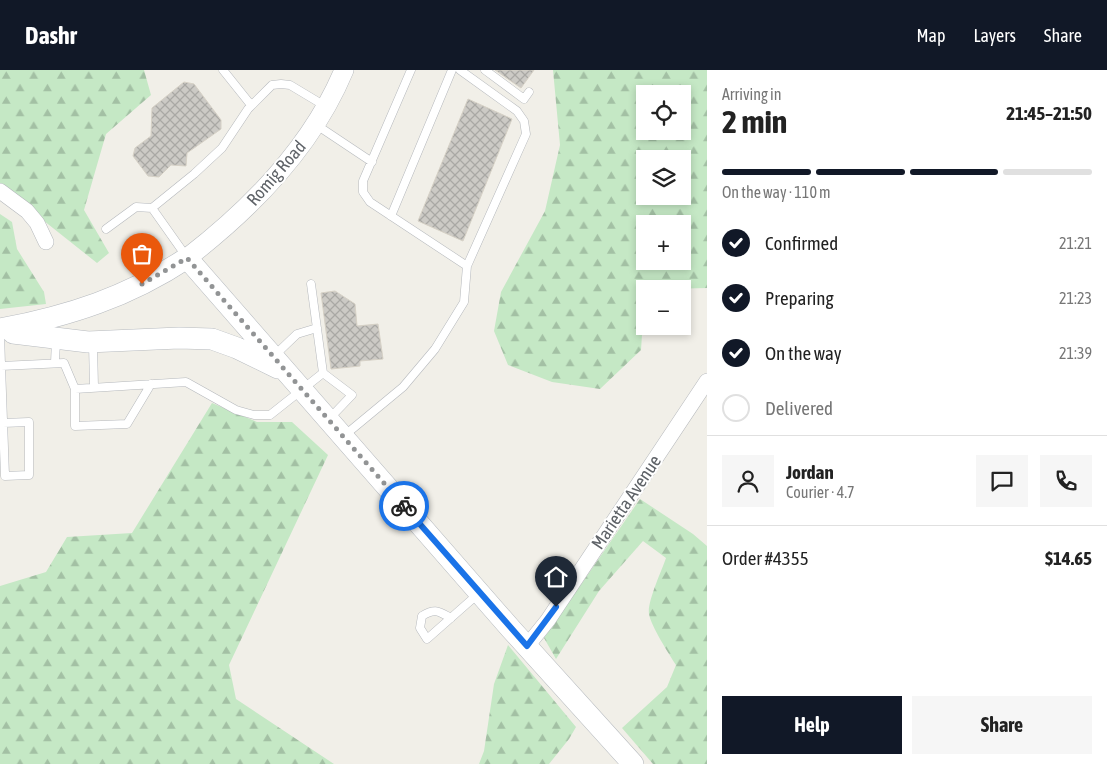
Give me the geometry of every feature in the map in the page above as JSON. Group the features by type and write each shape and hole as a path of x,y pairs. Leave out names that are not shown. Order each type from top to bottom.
{"main road":[{"path":"0,331 59,317 103,301 152,279 187,258 480,593 633,764"},
{"path":"0,331 93,342 179,338 212,339 237,348 287,373"}],"street":[{"name":"Romig Road","path":"187,258 233,220 286,164 315,124 344,70"},
{"path":"0,191 27,210 46,242"},
{"name":"Marietta Avenue","path":"527,646 548,620 707,381"}],"lane":[{"path":"223,70 251,105"},
{"path":"412,70 363,181 363,192 370,202 467,266"},
{"path":"391,216 452,70"},
{"path":"343,436 403,387 435,349 464,302 467,266 526,134 524,121 517,111 460,70"},
{"path":"485,70 524,99 529,92"},
{"path":"106,229 136,207 152,208 194,174 222,148 251,105 272,85 290,85 326,106"},
{"path":"315,124 372,162"},
{"path":"152,208 187,258"},
{"path":"311,284 323,373 352,395 328,420"},
{"path":"273,356 297,334 317,328"},
{"path":"0,331 1,366 3,422 5,476 29,475 29,422 3,422"},
{"path":"55,363 56,339"},
{"path":"93,342 94,387"},
{"path":"1,366 64,363 76,388 75,426 127,424 151,384"},
{"path":"76,388 186,382 236,410 254,415 270,415 303,391 323,373"},
{"path":"451,618 480,593"}],"green space":[{"path":"0,70 144,70 151,95 106,134 84,210 109,253 97,263 0,186"},
{"path":"553,70 707,70 707,288 691,288 691,280 636,280 636,335 642,335 641,350 600,389 552,382 508,365 494,331 501,292 545,211 560,145"},
{"path":"0,214 12,222 17,249 44,292 46,304 0,309"},
{"path":"212,403 257,422 292,422 328,455 229,665 236,699 334,764 0,764 0,586 46,572 67,537 132,533"},
{"path":"640,499 693,534 707,546 707,764 653,764 622,728 667,687 676,665 657,633 649,614 652,594 666,558 643,541 599,591 556,659 544,638"},
{"path":"508,645 576,727 549,764 479,764 484,751 494,684"}],"building":[{"path":"495,70 534,70 521,88"},
{"path":"184,82 194,84 221,120 221,129 187,153 186,166 171,165 159,177 148,176 133,156 135,148 151,136 152,108"},
{"path":"468,99 512,119 463,241 418,221"},
{"path":"335,291 355,304 357,326 378,324 383,359 360,361 360,366 331,369 321,293"}],"way so far":[{"path":"142,284 187,258 404,506"}],"route":[{"path":"404,506 527,646 556,607"}]}
